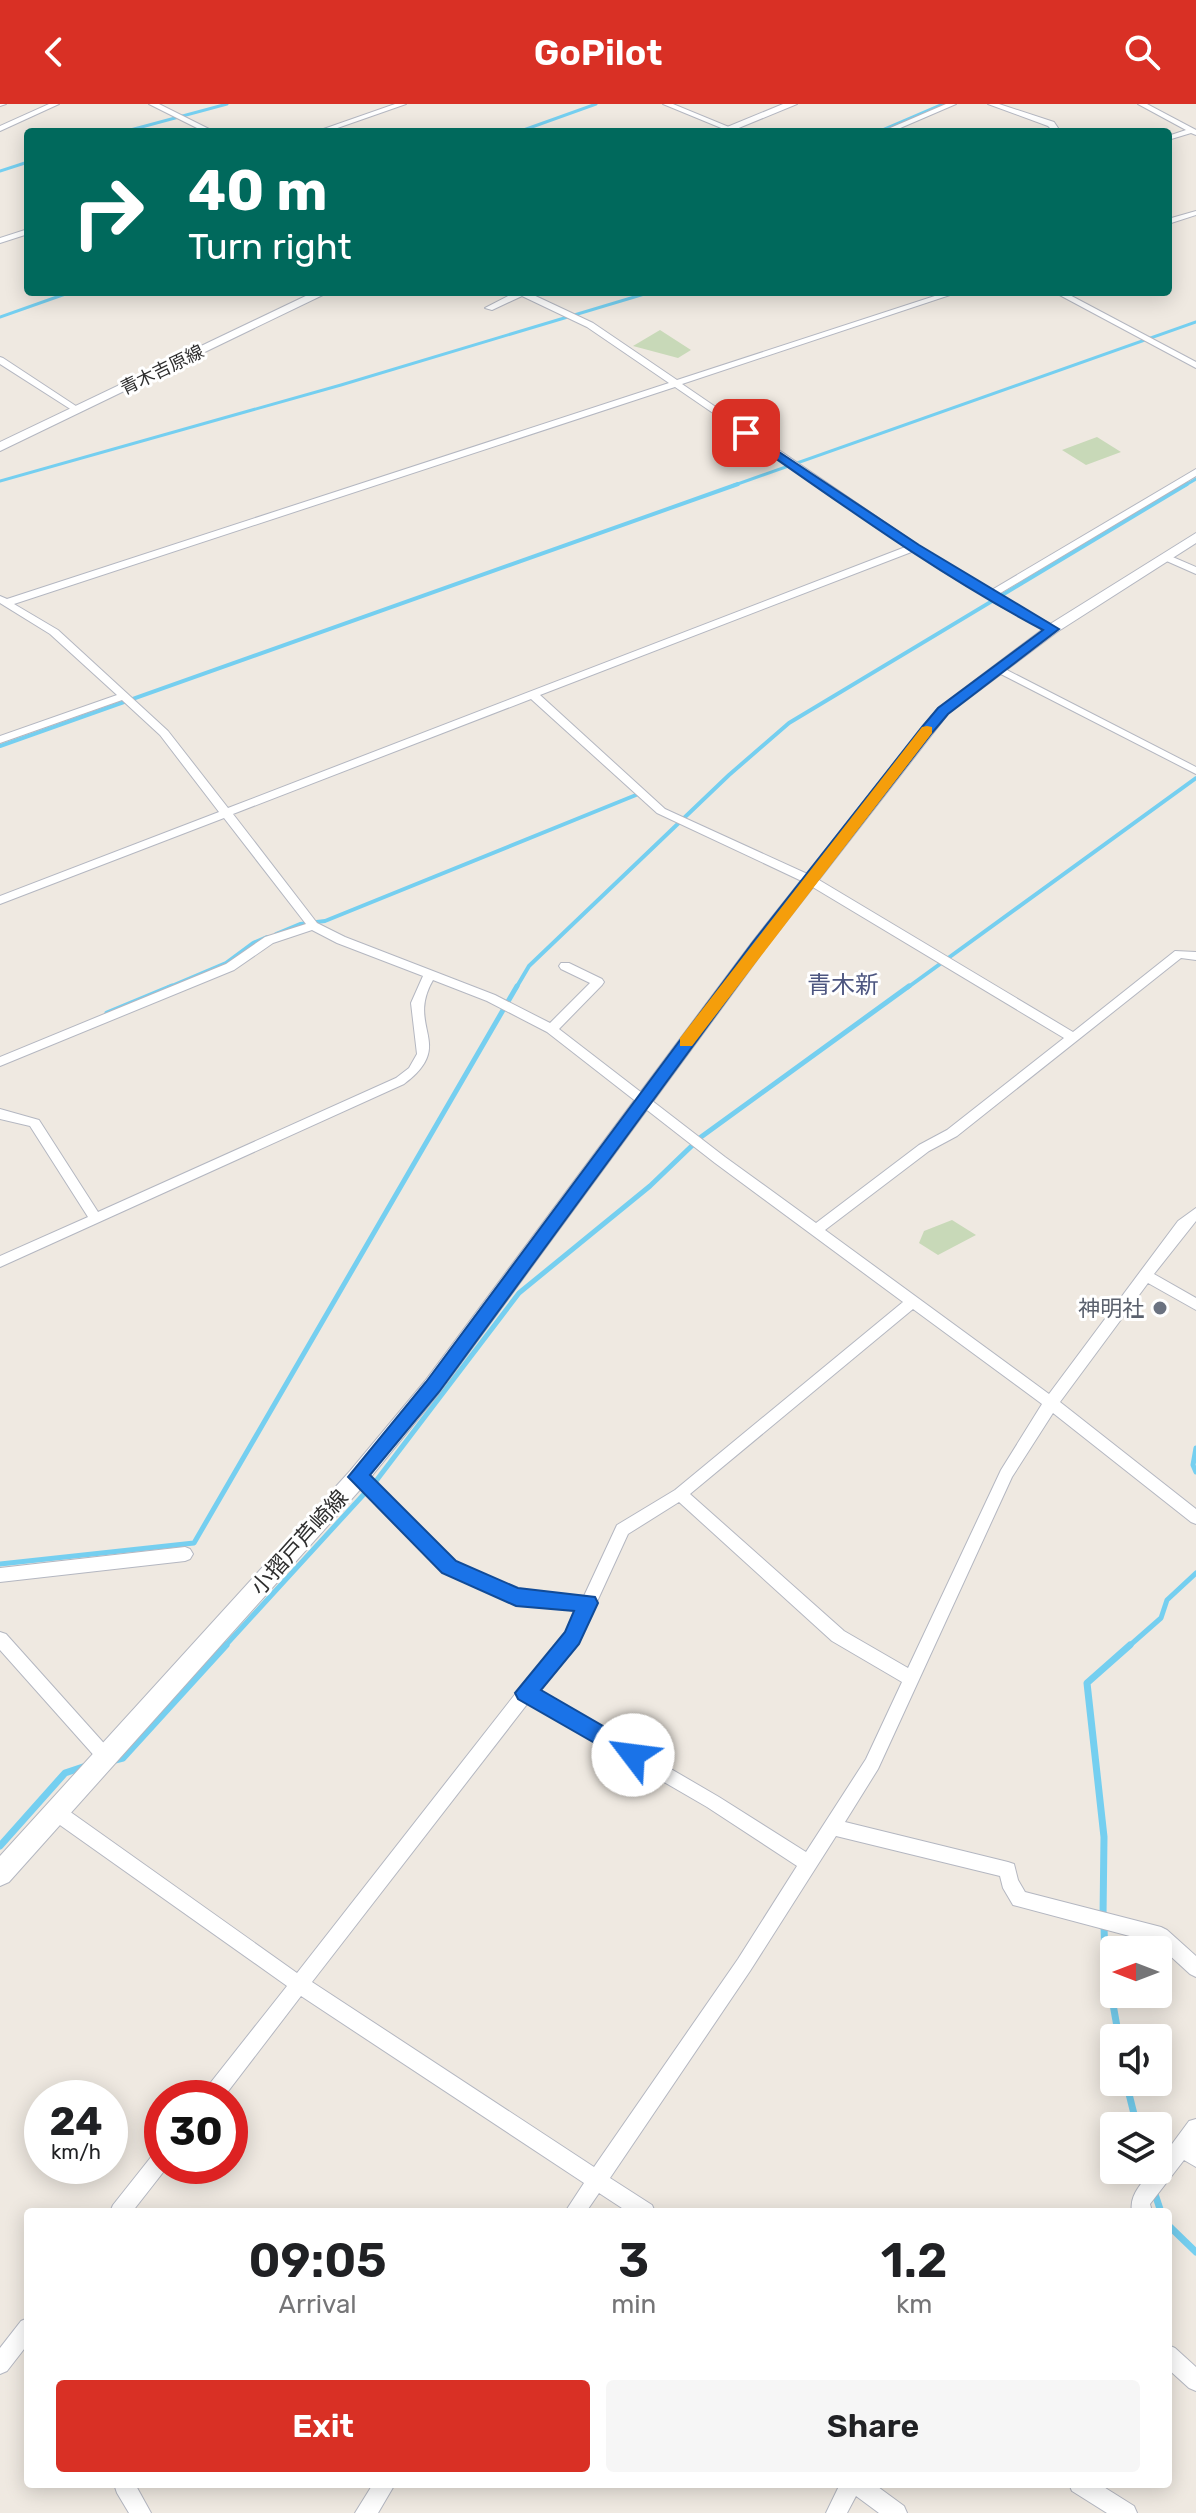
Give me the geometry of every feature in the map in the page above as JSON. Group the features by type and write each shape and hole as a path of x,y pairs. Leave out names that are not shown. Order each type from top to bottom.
{"main road":[{"path":"735,128 792,104"},
{"name":"青木吉原線","path":"0,447 315,296"},
{"name":"小摺戸芦崎線","path":"0,1874 104,1755 358,1477 432,1387 642,1100 943,711 1052,629 1196,537"}],"street":[{"path":"0,129 55,104"},
{"path":"153,104 203,128"},
{"path":"331,128 402,104"},
{"path":"667,104 721,128"},
{"path":"895,128 952,104"},
{"path":"992,104 1051,124 1054,128"},
{"path":"1142,104 1194,132"},
{"path":"1172,137 1194,132"},
{"path":"1172,221 1196,213"},
{"path":"0,241 24,232"},
{"path":"489,308 515,296"},
{"path":"527,296 590,325 915,547 990,595 1052,629"},
{"path":"3,601 943,296"},
{"path":"1066,296 1196,365"},
{"path":"0,360 78,410"},
{"path":"990,595 1196,472"},
{"path":"0,900 915,547"},
{"path":"1165,557 1196,571"},
{"path":"3,601 54,632 164,733 313,926 341,940 491,998 551,1029 1051,1403 1196,1518"},
{"path":"997,668 1196,771"},
{"path":"533,695 661,811 810,880 1074,1038"},
{"path":"0,740 124,696"},
{"path":"0,1062 230,967 269,940 313,926"},
{"path":"816,1230 924,1148 952,1133 1179,954 1196,956"},
{"path":"551,1029 598,982 565,966"},
{"path":"0,1262 400,1081 420,1068 424,1053 416,1002 430,974"},
{"path":"0,1114 34,1123 96,1219"},
{"path":"578,2208 744,1965 872,1764 1006,1474 1051,1403 1145,1275 1196,1213"},
{"path":"1145,1275 1196,1305"},
{"path":"225,2080 572,1638 622,1530 680,1494 912,1302"},
{"path":"358,1477 375,1490 449,1567 516,1597 588,1603"},
{"path":"680,1494 838,1636 912,1679"},
{"path":"0,1575 185,1554"},
{"path":"0,1639 104,1755"},
{"path":"526,1693 713,1802 809,1864"},
{"path":"56,1812 300,1985 639,2208"},
{"path":"833,1827 1008,1870 1009,1882 1019,1899 1161,1936 1196,1968"},
{"path":"1141,2208 1140,2202 1189,2152 1196,2128"},
{"path":"123,2208 144,2182"},
{"path":"0,2364 24,2333"},
{"path":"1172,2359 1196,2381"},
{"path":"125,2488 141,2513"},
{"path":"365,2513 382,2488"},
{"path":"836,2513 851,2488"},
{"path":"859,2488 897,2513"},
{"path":"1086,2488 1127,2513"}],"green space":[{"path":"660,330 691,350 678,358 633,346"},
{"path":"1097,437 1121,452 1086,465 1062,450"},
{"path":"952,1220 976,1235 938,1255 919,1243 924,1231"}],"waterway":[{"path":"138,128 227,104"},
{"path":"529,128 596,104"},
{"path":"887,128 943,104"},
{"path":"0,171 24,163"},
{"path":"0,317 60,296"},
{"path":"0,481 341,385 638,296"},
{"path":"732,486 1196,322"},
{"path":"1184,486 1196,479"},
{"path":"0,746 738,484"},
{"path":"516,988 529,966 729,775 789,723 1187,484"},
{"path":"907,988 1196,778"},
{"path":"276,934 300,924 325,921 636,795"},
{"path":"167,988 226,963 253,943 267,937"},
{"path":"107,1013 172,986"},
{"path":"0,1564 194,1543 517,986"},
{"path":"224,1647 376,1481 519,1293 650,1186 701,1137 909,986"},
{"path":"1196,1448 1193,1465 1196,1472"},
{"path":"1128,1647 1161,1618 1167,1600 1196,1573"},
{"path":"115,1760 123,1758 226,1645"},
{"path":"1103,1916 1104,1837 1087,1683 1130,1645"},
{"path":"0,1846 65,1773 86,1766"},
{"path":"1104,1926 1105,1959 1117,2024"},
{"path":"1130,2096 1134,2112"},
{"path":"1155,2194 1160,2208"},
{"path":"1172,2229 1196,2252"}],"slow traffic":[{"path":"686,1042 927,730"}],"place":[{"name":"神明社","path":"1160,1308"}],"district":[{"name":"青木新","path":"843,985"}],"route":[{"path":"633,1755 526,1693 572,1638 588,1603 516,1597 449,1567 375,1490 358,1477 432,1387 642,1100 927,730 943,711 1052,629 1004,604 915,547 746,433"}]}
